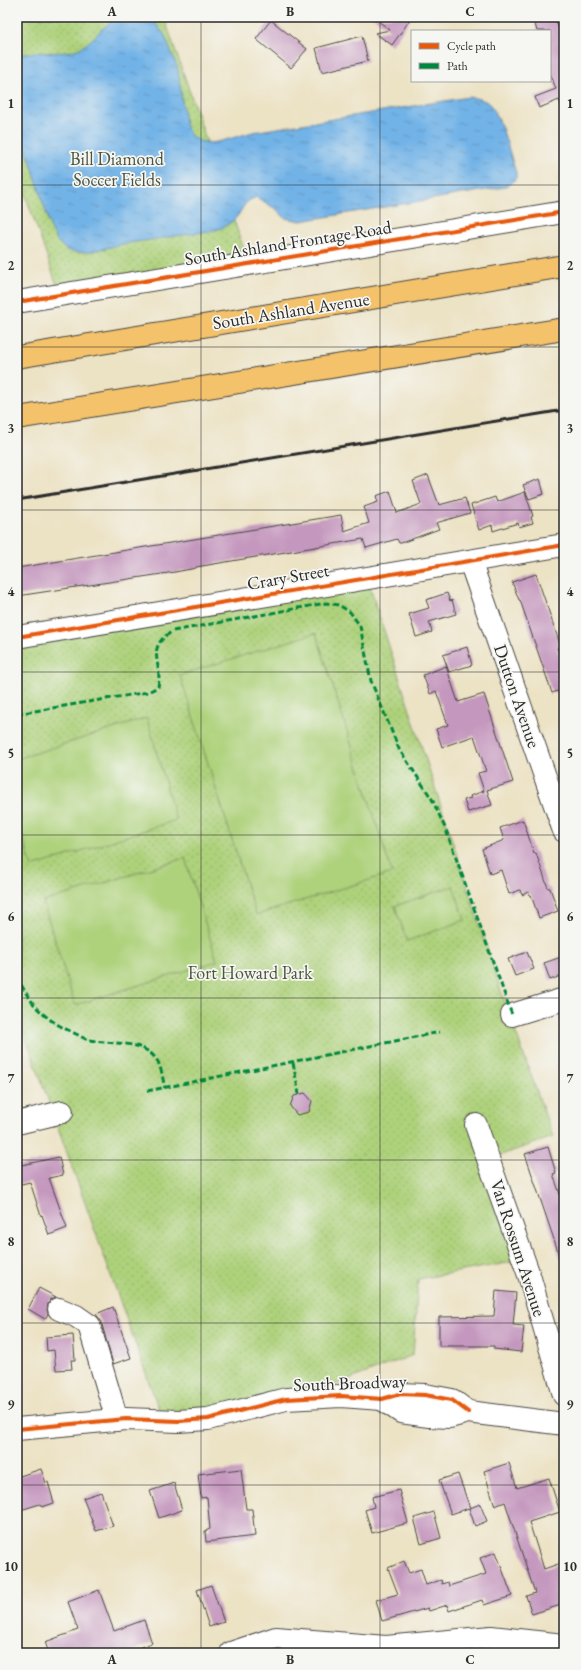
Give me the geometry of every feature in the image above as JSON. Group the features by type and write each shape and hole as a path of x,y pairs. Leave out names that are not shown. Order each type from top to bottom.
{"main road":[{"name":"South Ashland Avenue","path":"17,357 564,266"},
{"path":"17,418 564,329"}],"street":[{"name":"South Ashland Frontage Road","path":"17,302 564,212"},
{"name":"Crary Street","path":"17,637 564,545"},
{"name":"Dutton Avenue","path":"470,561 564,831"},
{"path":"512,1015 564,999"},
{"path":"17,1123 62,1112"},
{"name":"Van Rossum Avenue","path":"476,1125 529,1275 564,1395"},
{"path":"59,1309 76,1316 89,1325 117,1420"},
{"name":"South Broadway","path":"17,1429 117,1420 178,1421 208,1419 273,1402 301,1398 341,1396 382,1399 400,1394 425,1395 452,1400 468,1412 564,1424"},
{"path":"231,1653 276,1638 386,1646 491,1637 564,1645"}],"green space":[{"name":"Bill Diamond Soccer Fields","path":"17,17 164,17 249,264 60,294 17,171"},
{"name":"Fort Howard Park","path":"367,578 500,988 553,1137 489,1159 524,1260 418,1279 413,1355 301,1398 163,1421 17,1013 17,637"},
{"path":"316,633 392,873 256,915 180,675"},
{"path":"147,718 176,820 32,867 17,819 17,759"},
{"path":"185,858 217,961 75,1005 43,902"},
{"path":"453,886 465,920 407,941 395,906"}],"water":[{"path":"122,17 145,17 152,19 164,34 178,69 185,124 191,136 199,141 211,143 253,132 469,97 481,99 492,107 504,134 516,172 516,178 512,183 504,187 301,221 285,218 276,209 256,197 245,204 234,220 216,230 123,244 89,252 73,252 65,249 57,241 51,229 32,166 17,125 17,56 32,53 63,52 78,49 111,22"}],"building":[{"path":"373,17 412,17 392,45 375,33 390,30"},
{"path":"533,17 555,17 564,47 564,107 562,107 559,100 539,108 535,97 556,89 551,76 551,30 537,30"},
{"path":"271,20 307,49 291,68 256,39"},
{"path":"362,36 368,61 322,72 316,48"},
{"path":"428,475 439,505 465,498 470,513 436,523 439,529 401,543 399,543 397,539 366,548 363,539 196,567 175,572 17,596 17,568 341,515 344,531 369,523 364,507 378,502 376,496 390,491 397,513 421,504 413,481"},
{"path":"540,479 544,494 529,499 523,485"},
{"path":"525,492 533,516 531,517 533,523 519,527 518,523 493,531 492,525 479,530 471,505 495,497 497,502"},
{"path":"536,574 561,647 557,648 564,668 564,689 552,693 520,600 512,582"},
{"path":"447,593 450,601 452,600 456,614 429,622 432,632 416,637 409,614 429,608 426,600"},
{"path":"467,647 472,665 449,672 443,655"},
{"path":"446,666 458,702 484,694 513,782 487,790 492,805 468,812 464,800 484,791 478,773 486,771 474,736 442,747 436,729 448,725 436,691 430,694 423,675"},
{"path":"523,820 534,853 536,853 558,911 539,918 531,895 529,895 528,892 522,895 520,890 509,894 501,870 490,874 482,849 504,840 500,828"},
{"path":"527,952 534,969 515,976 508,959"},
{"path":"564,956 564,975 550,980 544,963"},
{"path":"305,1093 312,1101 309,1112 297,1115 290,1106 294,1096"},
{"path":"548,1147 556,1173 553,1174 561,1197 564,1196 564,1262 562,1263 525,1154"},
{"path":"59,1157 63,1175 49,1178 67,1228 49,1235 30,1182 17,1185 17,1166"},
{"path":"39,1288 56,1297 51,1299 48,1304 48,1314 45,1319 28,1309"},
{"path":"496,1291 516,1293 513,1325 524,1326 521,1352 494,1349 494,1346 439,1346 439,1317 494,1316"},
{"path":"113,1307 131,1358 113,1364 101,1321 96,1314"},
{"path":"73,1335 75,1360 71,1360 72,1369 56,1370 54,1350 47,1351 46,1337"},
{"path":"509,1463 517,1488 549,1478 560,1512 529,1522 544,1569 564,1562 564,1604 532,1614 526,1596 535,1593 505,1502 495,1506 484,1471"},
{"path":"41,1469 46,1483 48,1482 54,1503 42,1507 40,1504 17,1511 17,1477"},
{"path":"241,1469 246,1509 252,1509 255,1536 206,1542 205,1531 210,1529 207,1497 201,1498 198,1474"},
{"path":"458,1474 470,1508 480,1504 487,1521 475,1526 469,1508 451,1514 439,1480"},
{"path":"174,1483 182,1510 159,1518 150,1491"},
{"path":"399,1490 408,1523 372,1533 365,1510 374,1507 372,1497"},
{"path":"101,1492 113,1526 96,1531 83,1498"},
{"path":"434,1512 441,1538 421,1544 414,1518"},
{"path":"496,1552 512,1596 484,1605 482,1600 449,1611 447,1605 429,1611 428,1608 382,1621 376,1600 398,1594 388,1568 404,1561 409,1573 421,1569 426,1585 441,1580 442,1584 448,1582 449,1586 486,1574 480,1558"},
{"path":"211,1585 224,1622 209,1627 197,1590"},
{"path":"99,1590 114,1631 144,1620 152,1643 126,1653 49,1653 45,1642 78,1630 68,1602"}],"railway":[{"path":"17,500 564,410"}],"marked path":[{"path":"17,714 148,692 158,687 159,678 156,656 157,649 159,643 164,637 173,631 326,603 339,605 350,612 360,626 371,681 399,749 432,799 446,830 512,1015"},
{"path":"17,977 22,987 39,1010 62,1027 86,1039 136,1046 153,1055 159,1064 165,1088"},
{"path":"147,1091 440,1032"},
{"path":"293,1063 299,1094"}],"cycle path":[{"path":"17,302 564,212"},
{"path":"17,637 564,545"},
{"path":"17,1429 126,1419 178,1421 208,1419 286,1399 341,1396 382,1399 400,1394 425,1395 452,1400 468,1412"}]}
